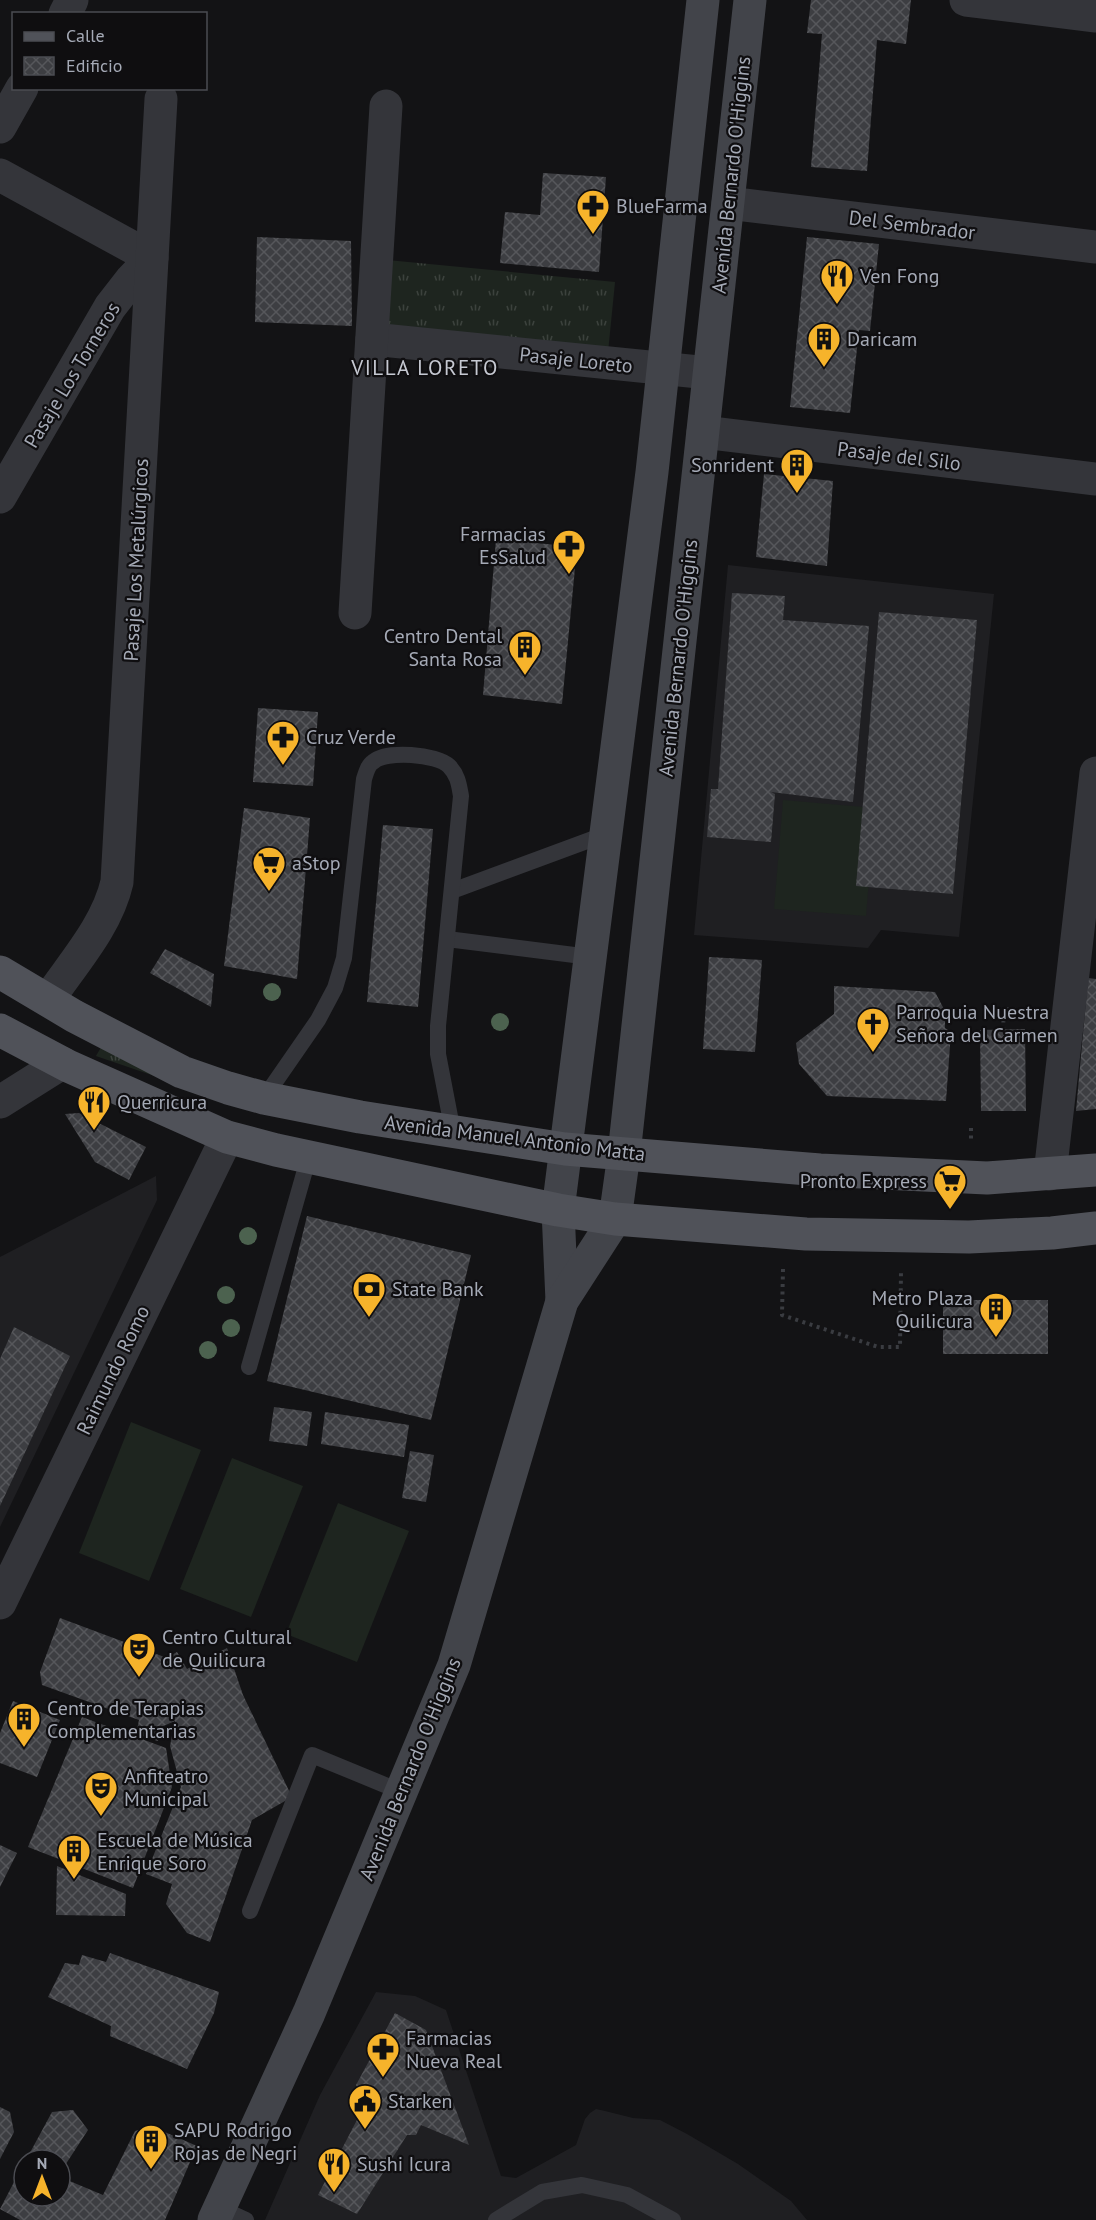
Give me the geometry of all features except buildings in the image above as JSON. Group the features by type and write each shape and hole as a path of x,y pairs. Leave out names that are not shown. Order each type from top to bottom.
{"main road":[{"name":"Avenida Bernardo O'Higgins","path":"561,1301 558,1210 652,472 703,0"},
{"name":"Avenida Bernardo O'Higgins","path":"227,2216 454,1665 561,1301 615,1219 750,0"},
{"name":"Avenida Manuel Antonio Matta","path":"0,972 138,1050 182,1072 264,1098 453,1132 565,1149 820,1170 939,1177 987,1178 1096,1170"},
{"path":"0,1030 62,1063 227,1137 558,1210 615,1219 784,1232 901,1236 969,1237 1052,1233 1096,1228"}],"street":[{"path":"966,0 1096,16"},
{"path":"0,127 21,90"},
{"name":"Pasaje Los Metalúrgicos","path":"48,1000 101,923 113,901 117,882 161,99"},
{"path":"355,614 386,106"},
{"path":"0,175 152,258"},
{"name":"Del Sembrador","path":"728,203 1096,247"},
{"name":"Pasaje Los Torneros","path":"0,497 110,307 130,280 152,258"},
{"name":"Pasaje Loreto","path":"372,339 709,373"},
{"name":"Pasaje del Silo","path":"703,432 1096,479"},
{"path":"1050,1174 1096,774"},
{"path":"0,1102 62,1063"},
{"name":"Raimundo Romo","path":"0,1603 227,1137"}],"lane":[{"path":"264,1098 318,1020 335,988 344,958 364,778 371,763 384,755 411,754 447,764 458,777 461,796 438,1026 438,1054 453,1132"},
{"path":"452,891 606,834"},
{"path":"447,939 590,957"},
{"path":"249,1367 309,1156"},
{"path":"250,1911 312,1755 402,1792"},
{"path":"496,2220 542,2192 582,2185 627,2195 673,2220"}],"path":[{"path":"1003,1030 1004,1009"},
{"path":"784,1232 782,1315 878,1347 900,1347 901,1236"},
{"path":"900,1322 944,1322"}],"shaded area":[{"path":"728,565 994,594 959,937 881,930 868,948 694,935"},
{"path":"156,1176 157,1200 0,1527 0,1257"},
{"path":"376,1992 415,1996 446,2010 501,2176 516,2178 576,2145 585,2119 596,2109 633,2118 660,2120 687,2134 738,2164 791,2201 807,2220 265,2220 320,2095"}],"green space":[{"path":"387,260 615,282 608,352 380,331"},
{"path":"783,800 875,808 866,916 774,909"},
{"path":"103,1044 172,1082 96,1056"},
{"path":"131,1422 201,1450 149,1581 79,1553"},
{"path":"232,1458 303,1486 251,1617 180,1589"},
{"path":"338,1503 409,1531 357,1662 286,1634"}],"place":[{"name":"BlueFarma","path":"593,235"},
{"name":"Ven Fong","path":"837,305"},
{"name":"Daricam","path":"824,368"},
{"name":"Sonrident","path":"797,494"},
{"name":"Farmacias EsSalud","path":"569,575"},
{"name":"Centro Dental Santa Rosa","path":"525,676"},
{"name":"Cruz Verde","path":"283,766"},
{"name":"aStop","path":"269,892"},
{"name":"Parroquia Nuestra Señora del Carmen","path":"873,1053"},
{"name":"Querricura","path":"94,1131"},
{"name":"Pronto Express","path":"950,1210"},
{"name":"State Bank","path":"369,1318"},
{"name":"Metro Plaza Quilicura","path":"996,1338"},
{"name":"Centro Cultural de Quilicura","path":"139,1678"},
{"name":"Centro de Terapias Complementarias","path":"24,1748"},
{"name":"Anfiteatro Municipal","path":"101,1817"},
{"name":"Escuela de Música Enrique Soro","path":"74,1880"},
{"name":"Farmacias Nueva Real","path":"383,2078"},
{"name":"Starken","path":"365,2130"},
{"name":"SAPU Rodrigo Rojas de Negri","path":"151,2170"},
{"name":"Sushi Icura","path":"334,2193"}],"district":[{"name":"VILLA LORETO","path":"425,367"}]}
